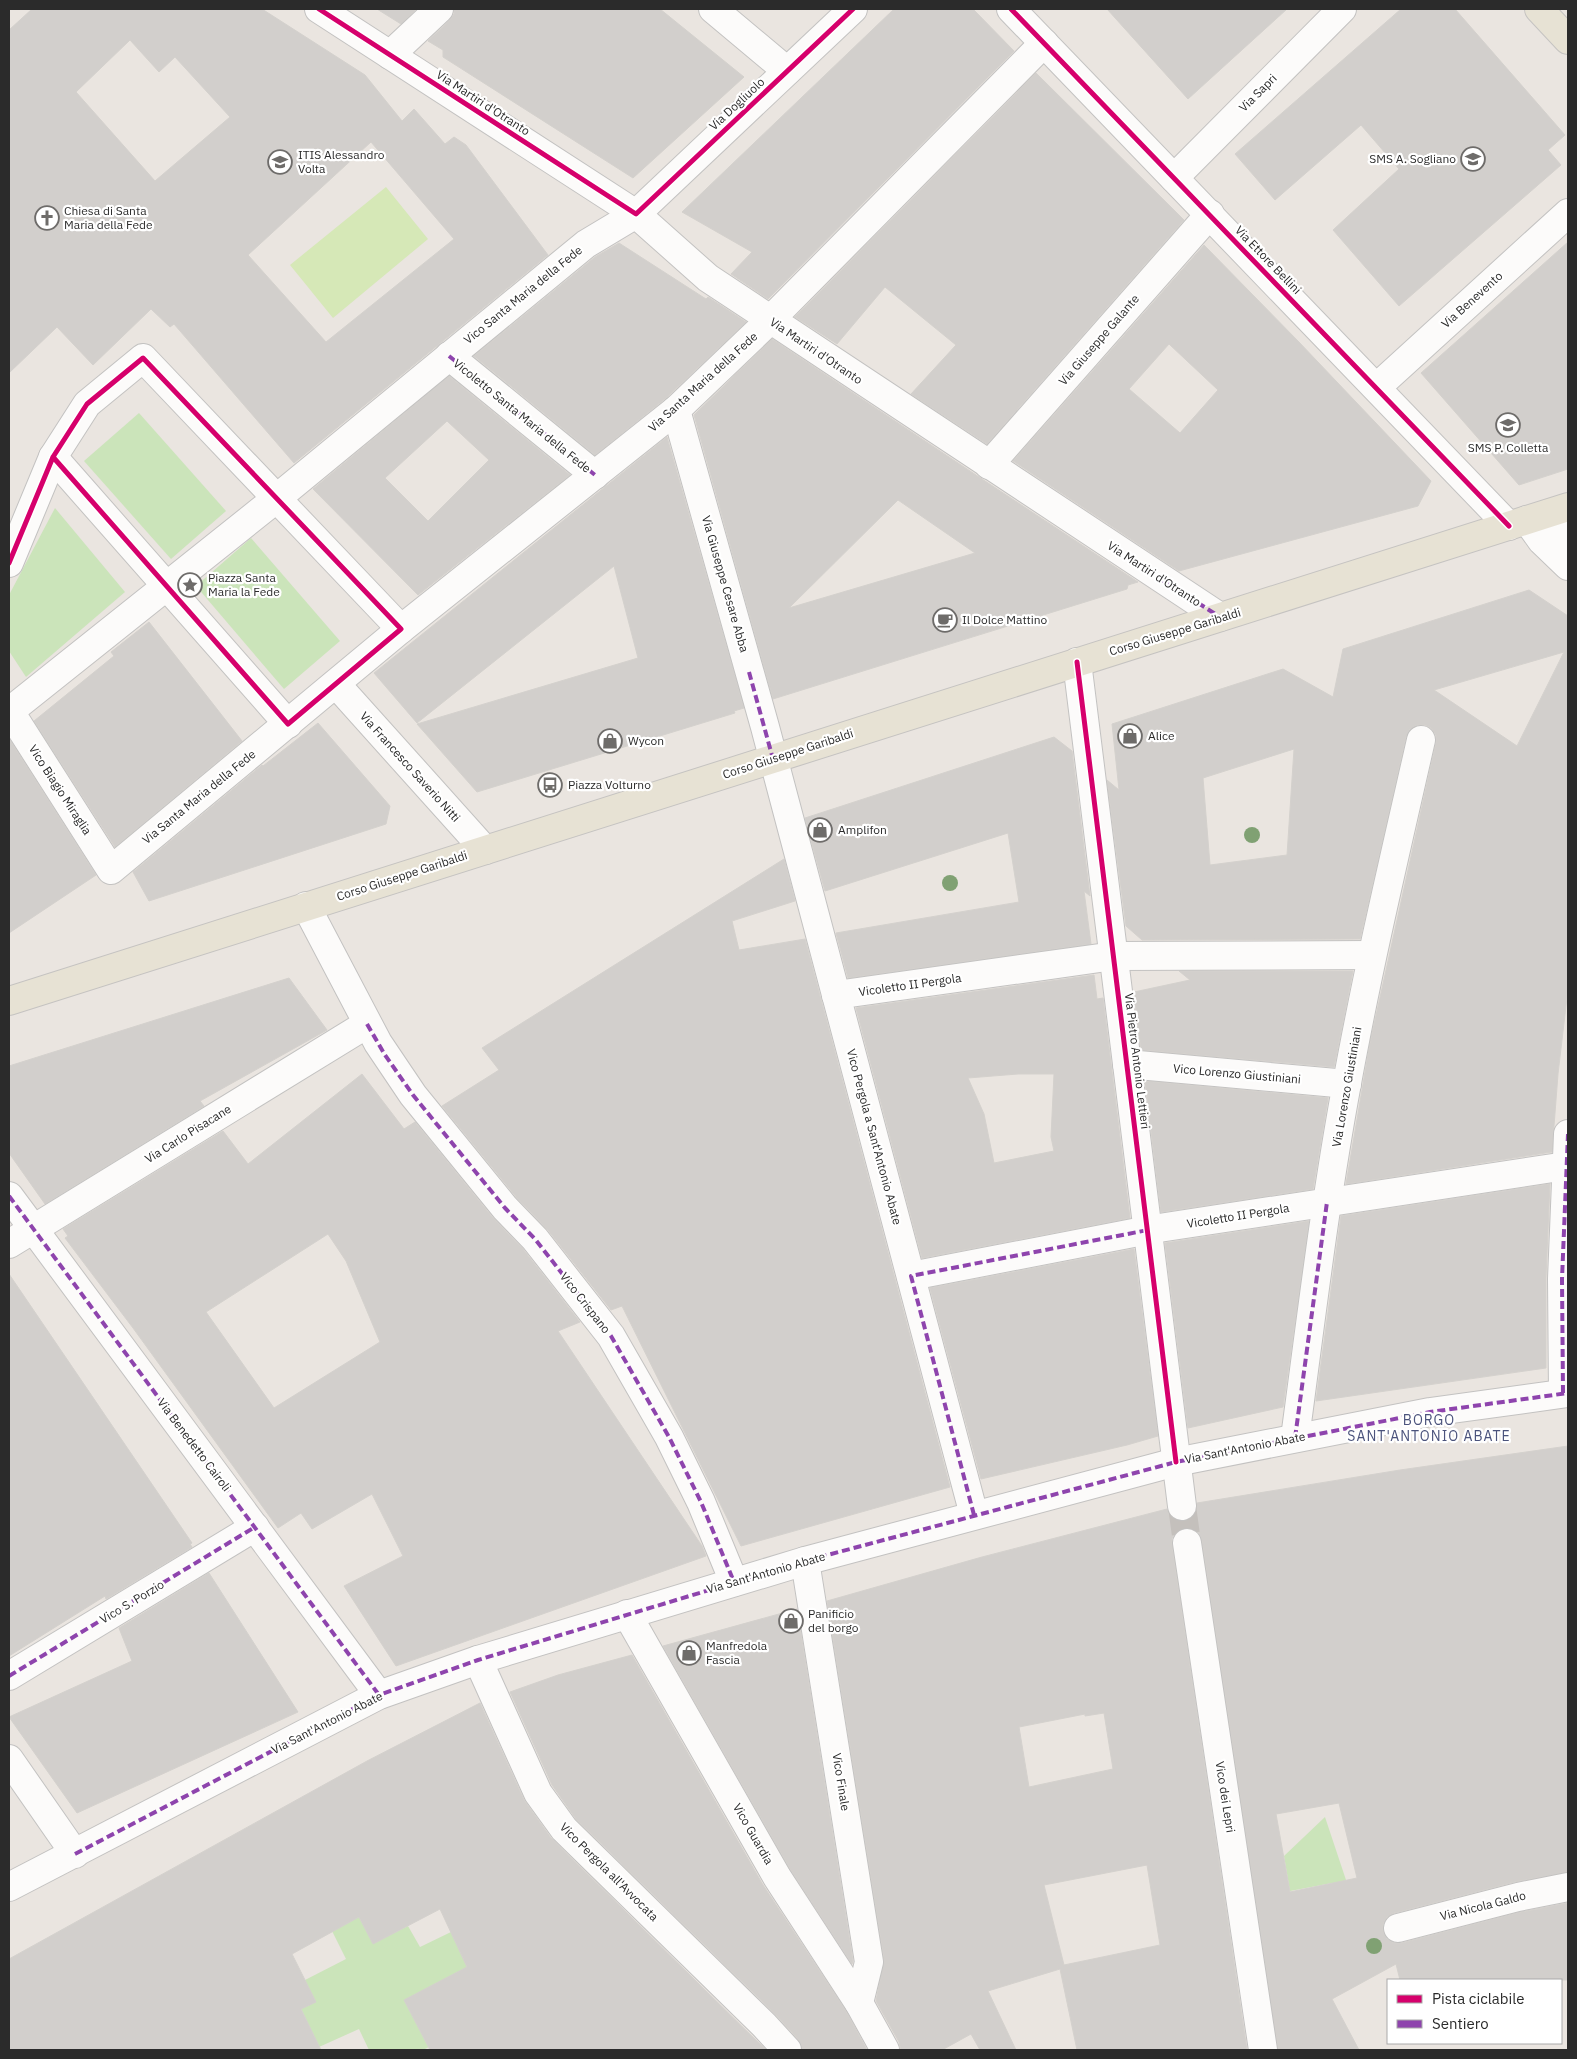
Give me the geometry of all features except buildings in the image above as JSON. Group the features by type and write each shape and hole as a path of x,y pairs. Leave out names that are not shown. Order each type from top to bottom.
{"main road":[{"path":"1539,9 1568,40"},
{"name":"Corso Giuseppe Garibaldi","path":"9,1001 1538,517"}],"street":[{"name":"Via Martiri d'Otranto","path":"319,9 636,214 708,278 1220,617"},
{"path":"390,55 440,9"},
{"path":"713,9 787,71"},
{"name":"Via Dogliuolo","path":"636,214 853,9"},
{"name":"Via Ettore Bellini","path":"1011,9 1377,387 1538,517"},
{"name":"Via Sapri","path":"1174,178 1342,9"},
{"name":"Via Santa Maria della Fede","path":"111,870 401,629 676,410 770,320 1044,43"},
{"name":"Via Benevento","path":"1377,387 1568,213"},
{"name":"Vico Santa Maria della Fede","path":"9,710 276,498 586,244 636,214"},
{"name":"Via Giuseppe Galante","path":"989,465 1210,214"},
{"name":"Vicoletto Santa Maria della Fede","path":"449,356 595,475"},
{"path":"9,563 53,457 87,404 143,358 401,629"},
{"name":"Via Giuseppe Cesare Abba","path":"676,410 773,759"},
{"path":"53,457 288,724"},
{"path":"1538,517 1568,536"},
{"path":"1538,517 1542,541 1568,566"},
{"name":"Via Pietro Antonio Lettieri","path":"1077,662 1176,1462"},
{"name":"Via Francesco Saverio Nitti","path":"336,684 485,850"},
{"name":"Vico Biagio Miraglia","path":"9,710 111,870"},
{"name":"Via Lorenzo Giustiniani","path":"1295,1438 1327,1202 1347,1084 1372,955 1421,740"},
{"name":"Vico Pergola a Sant'Antonio Abate","path":"773,759 974,1515"},
{"name":"Vico Crispano","path":"306,906 367,1024 385,1055 413,1095 505,1208 535,1239 612,1336 677,1453 701,1502 734,1582"},
{"name":"Vicoletto II Pergola","path":"836,995 1114,956 1372,955"},
{"name":"Via Carlo Pisacane","path":"9,1244 367,1024"},
{"name":"Vico Lorenzo Giustiniani","path":"1127,1064 1347,1084"},
{"path":"1565,1393 1562,1279 1568,1134"},
{"name":"Vicoletto II Pergola","path":"911,1276 1148,1230 1566,1166"},
{"name":"Via Benedetto Cairoli","path":"9,1196 379,1695"},
{"name":"Via Sant'Antonio Abate","path":"9,1887 379,1695 478,1660 805,1561 1176,1462 1430,1412 1565,1393"},
{"path":"1176,1462 1182,1506"},
{"name":"Vico S. Porzio","path":"9,1676 255,1527"},
{"name":"Vico dei Lepri","path":"1187,1544 1263,2050"},
{"name":"Vico Finale","path":"805,1561 870,1962 859,2003"},
{"name":"Vico Guardia","path":"627,1614 777,1877 859,2003 885,2050"},
{"name":"Vico Pergola all'Avvocata","path":"478,1660 538,1793 564,1829 757,2018 787,2050"},
{"path":"9,1759 74,1854"},
{"name":"Via Nicola Galdo","path":"1398,1928 1518,1897 1568,1887"}],"green space":[{"path":"386,187 428,239 333,318 290,265"},
{"path":"139,413 226,511 171,559 84,461"},
{"path":"55,508 125,592 26,677 9,651 9,595"},
{"path":"251,538 340,641 284,689 196,586"},
{"path":"1325,1817 1354,1904 1337,1908 1332,1883 1290,1891 1284,1856"},
{"path":"359,1917 373,1943 408,1926 420,1947 451,1932 467,1967 429,2047 423,2050 369,2050 359,2029 319,2047 301,2009 305,1980 346,1959 332,1931"}],"tunnel":[{"path":"1182,1506 1187,1543"}],"marked path":[{"path":"449,356 595,475"},
{"path":"1137,564 1220,617"},
{"path":"749,672 773,759"},
{"path":"367,1024 385,1055 413,1095 505,1208 535,1239 611,1336 669,1437 701,1502 734,1582"},
{"path":"1563,1393 1562,1279 1568,1134"},
{"path":"9,1196 379,1695"},
{"path":"1295,1438 1327,1202"},
{"path":"974,1515 911,1276 1148,1230"},
{"path":"75,1854 379,1695 478,1660 805,1561 1176,1462 1430,1412 1568,1393"},
{"path":"9,1676 255,1527"}],"cycle path":[{"path":"319,9 636,214 853,9"},
{"path":"1011,9 1509,526"},
{"path":"9,563 53,457 87,404 143,358 401,629 288,724 53,457"},
{"path":"1077,662 1176,1462"}],"place":[{"name":"SMS A. Sogliano","path":"1473,159"},
{"name":"ITIS Alessandro Volta","path":"280,162"},
{"name":"Chiesa di Santa Maria della Fede","path":"47,218"},
{"name":"SMS P. Colletta","path":"1508,425"},
{"name":"Piazza Santa Maria la Fede","path":"190,585"},
{"name":"Il Dolce Mattino","path":"945,620"},
{"name":"Alice","path":"1130,736"},
{"name":"Wycon","path":"610,741"},
{"name":"Piazza Volturno","path":"550,785"},
{"name":"Amplifon","path":"820,830"},
{"name":"Panificio del borgo","path":"791,1621"},
{"name":"Manfredola Fascia","path":"689,1653"}],"district":[{"name":"BORGO SANT'ANTONIO ABATE","path":"1429,1428"}]}
